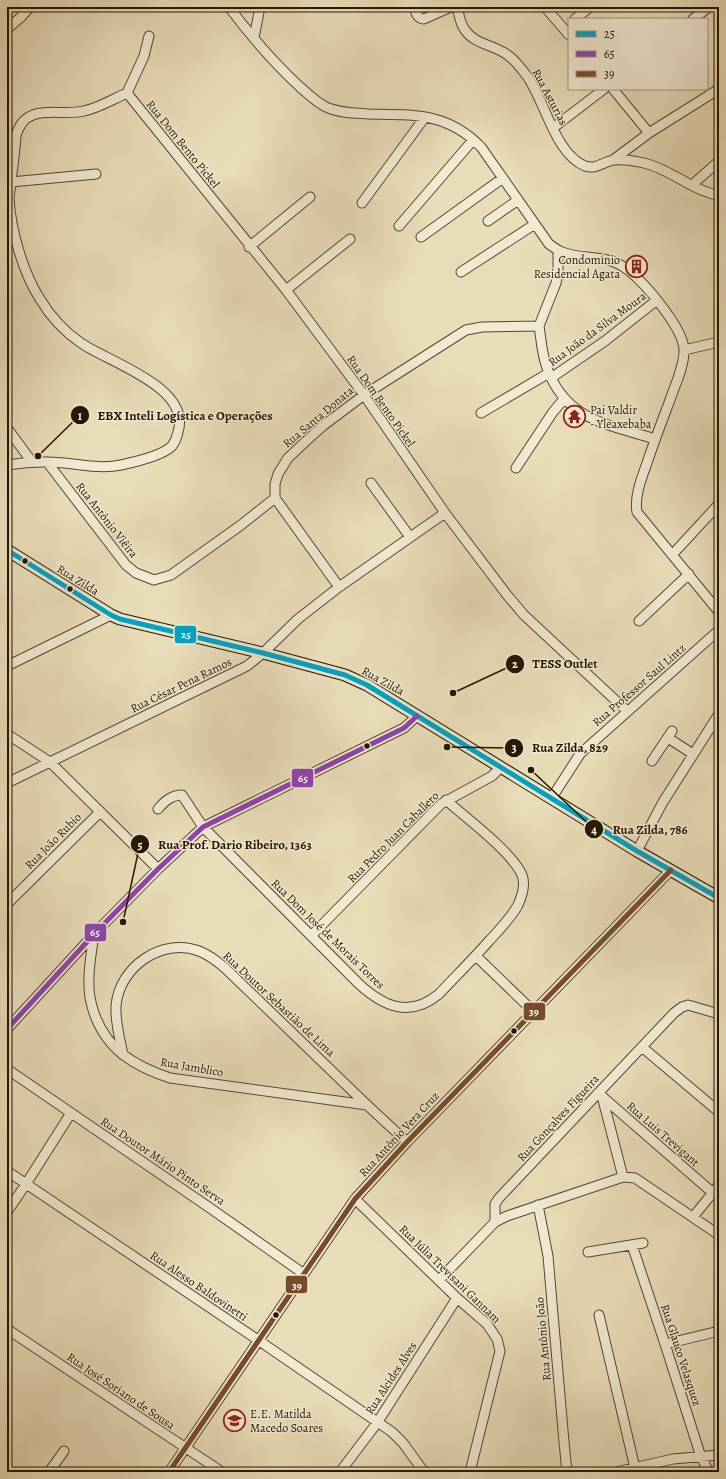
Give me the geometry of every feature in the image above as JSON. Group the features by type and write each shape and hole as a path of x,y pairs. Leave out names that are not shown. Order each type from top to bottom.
{"main road":[{"name":"Rua Zilda","path":"7,550 111,615 120,619 264,653 345,675 367,685 551,799 719,898"}],"street":[{"path":"7,29 30,7"},
{"path":"229,7 288,76 309,96 327,107 338,111 356,113 425,116 454,125 473,140 492,161 549,244 558,251 575,256 599,258 615,262 629,270 657,300 682,338 684,350 676,383 645,468 635,503 640,518 689,574 719,612"},
{"path":"254,38 260,7"},
{"path":"415,7 418,16 421,19 451,7"},
{"name":"Rua Asturias","path":"457,7 462,26 471,36 482,44 505,54 519,66 528,78 562,145 570,155 586,166 594,167 613,160 649,134 719,89"},
{"path":"545,7 567,29"},
{"path":"575,18 590,7"},
{"path":"694,18 709,7"},
{"path":"7,464 47,462 103,468 142,460 162,452 172,446 176,438 180,425 179,413 174,403 146,379 129,368 81,344 56,320 39,298 28,279 9,214 9,198 16,136 18,130 29,116 37,113 82,112 93,109 127,93 144,56 149,36"},
{"path":"553,128 603,90"},
{"path":"614,90 649,134"},
{"name":"Rua Dom Bento Pickel","path":"127,93 286,290 364,395 445,513 524,615 627,711"},
{"path":"362,203 425,116"},
{"path":"399,226 473,140"},
{"name":"Rua Asturias","path":"613,160 645,163 657,167 692,185 719,196"},
{"path":"692,185 719,161"},
{"path":"11,182 96,174"},
{"path":"421,237 503,178"},
{"path":"249,246 310,197"},
{"path":"488,221 518,200"},
{"path":"461,272 535,224"},
{"path":"286,290 350,239"},
{"path":"558,251 558,274 556,283 539,326 545,360 550,375 564,399 584,415 600,422 655,439"},
{"name":"Rua João da Silva Moura","path":"481,413 550,375 605,341 657,300"},
{"name":"Rua Santa Donata","path":"275,498 275,484 278,474 288,458 324,425 364,395 466,330 482,327 539,326"},
{"path":"684,350 719,342"},
{"path":"516,468 553,412 564,399"},
{"path":"7,428 32,462"},
{"name":"Rua Antônio Viêira","path":"47,462 126,565 136,573 154,580 171,575 241,525 275,498"},
{"path":"371,484 410,537"},
{"path":"275,498 339,588"},
{"path":"672,555 719,504"},
{"name":"Rua César Pena Ramos","path":"7,783 238,671 264,653 298,619 445,513"},
{"path":"639,621 689,574"},
{"path":"7,666 111,615"},
{"name":"Rua Professor Saul Lintz","path":"551,799 580,754 719,630"},
{"path":"637,851 663,802 719,714"},
{"path":"7,1029 92,936 158,869 203,827 404,728 417,716"},
{"path":"7,734 50,762 158,869"},
{"path":"652,760 670,735 693,754"},
{"name":"Rua Pedro Juan Caballero","path":"311,936 446,800 492,776 500,768"},
{"name":"Rua Dom José de Morais Torres","path":"158,809 169,798 182,795 203,827 369,992 379,999 394,1006 405,1008 420,1006 431,1000 439,994 476,956 503,925 518,904 524,885 523,877 518,868 504,852 446,800"},
{"name":"Rua João Rubio","path":"7,904 100,812"},
{"name":"Rua Antônio Vera Cruz","path":"169,1472 355,1199 407,1142 671,870"},
{"name":"Rua Jamblico","path":"92,936 93,941 88,986 91,1002 98,1023 108,1040 123,1055 133,1062 150,1071 170,1078 367,1105"},
{"name":"Rua Doutor Sebastião de Lima","path":"123,1055 116,1006 124,979 134,966 150,955 166,949 181,947 198,951 212,957 225,968 407,1142"},
{"path":"476,956 534,1012"},
{"name":"Rua Gonçalves Figueira","path":"495,1222 495,1204 499,1198 600,1094 674,1013 682,1007 688,1005 719,1014"},
{"path":"642,1047 719,1112"},
{"name":"Rua Doutor Mário Pinto Serva","path":"7,1069 304,1274"},
{"path":"600,1094 623,1177"},
{"name":"Rua Luis Trevigant","path":"600,1094 713,1192"},
{"path":"7,1212 71,1113"},
{"name":"Rua Alesso Baldovinetti","path":"7,1171 392,1432 404,1443 424,1472"},
{"path":"439,1280 495,1222 538,1205 623,1177 635,1178 719,1235"},
{"path":"693,1217 719,1185"},
{"name":"Rua Júlia Trevisani Gannam","path":"355,1199 457,1298 487,1324 497,1339 500,1352 470,1472"},
{"name":"Rua Antônio João","path":"538,1205 548,1256 567,1472"},
{"path":"588,1252 643,1243"},
{"name":"Rua Glauco Velasquez","path":"632,1245 666,1344 702,1457 709,1472"},
{"name":"Rua Alcides Alves","path":"342,1471 377,1423 457,1298"},
{"path":"599,1315 636,1470"},
{"name":"Rua José Soriano de Sousa","path":"7,1329 222,1472"},
{"path":"666,1344 719,1331"},
{"path":"49,1472 64,1451"},
{"path":"616,1472 636,1470 673,1459 719,1455"}],"transit line":[{"name":"25","path":"7,550 111,615 120,619 263,653 345,675 367,685 637,851 719,898"},
{"name":"65","path":"7,1029 97,931 158,869 203,827 404,728 417,716"},
{"name":"39","path":"169,1472 355,1199 407,1142 671,870"}],"place":[{"name":"Condomínio Residencial Agata","path":"636,267"},
{"name":"Pai Valdir - Yleaxebaba","path":"575,417"},
{"name":"EBX Inteli Logística e Operações","path":"38,456"},
{"name":"TESS Outlet","path":"453,693"},
{"name":"Rua Zilda, 829","path":"447,747"},
{"name":"Rua Zilda, 786","path":"531,770"},
{"name":"Rua Prof. Dario Ribeiro, 1363","path":"123,922"},
{"name":"E.E. Matilda Macedo Soares","path":"234,1421"}]}
